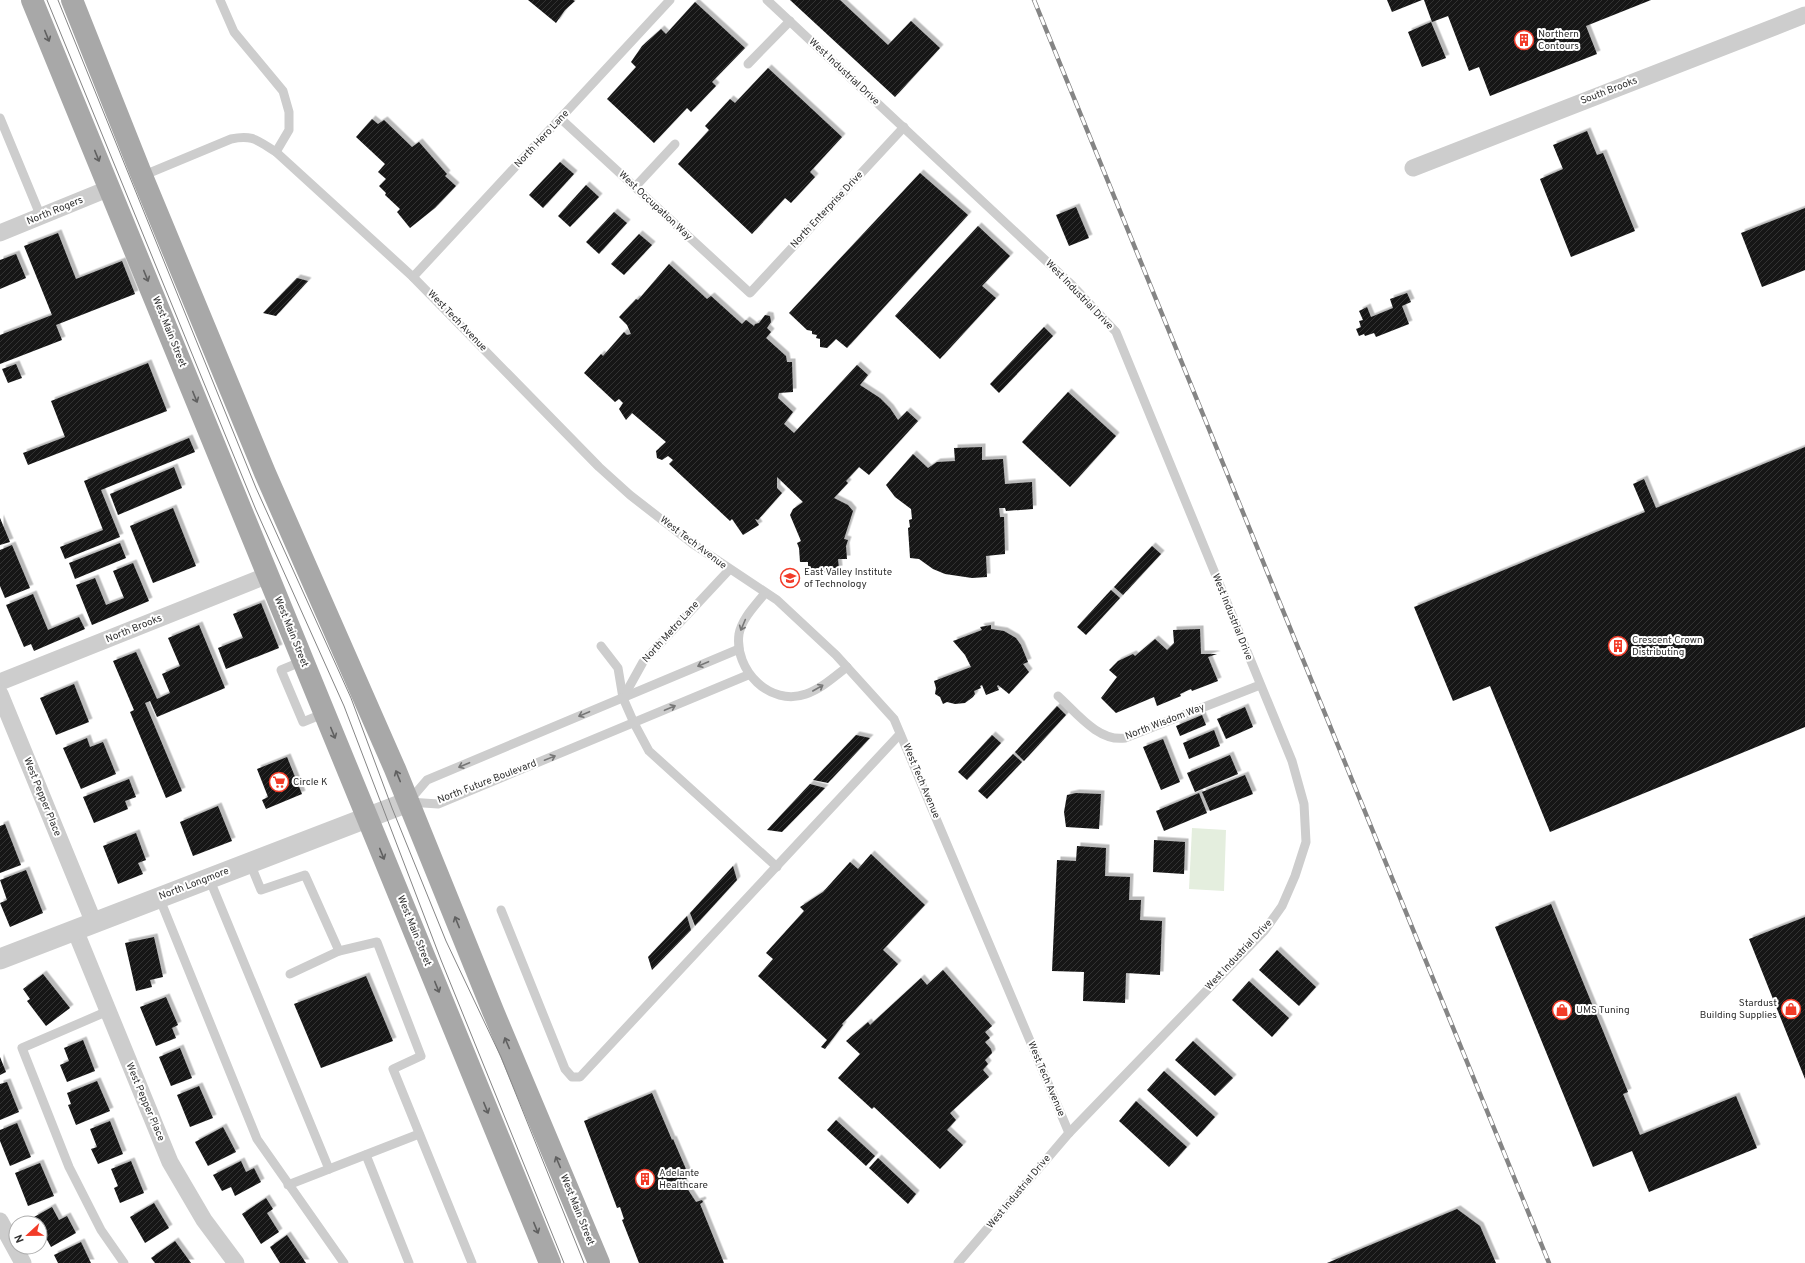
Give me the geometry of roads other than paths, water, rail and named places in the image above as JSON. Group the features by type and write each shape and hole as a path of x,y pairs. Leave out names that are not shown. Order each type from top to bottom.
{"main road":[{"name":"West Main Street","path":"32,0 550,1263"},
{"name":"West Main Street","path":"72,0 398,806 599,1263"}],"street":[{"name":"South Brooks","path":"1413,168 1805,15"},
{"name":"North Rogers","path":"0,233 110,188"},
{"name":"North Brooks","path":"0,682 268,575"},
{"name":"West Pepper Place","path":"0,694 84,926 108,1011 170,1162 204,1220 236,1263"},
{"name":"North Longmore","path":"0,959 398,806"},
{"path":"0,1221 23,1263"}],"lane":[{"path":"220,0 234,32 282,90 289,112 289,130 276,152"},
{"name":"North Hero Lane","path":"413,277 670,0"},
{"name":"West Industrial Drive","path":"767,0 1074,286 1116,332 1292,761 1304,804 1306,842 1295,876 1282,906 1266,930 1069,1133 958,1263"},
{"path":"748,64 790,21"},
{"path":"0,118 41,217"},
{"name":"West Occupation Way","path":"561,119 750,293"},
{"name":"North Enterprise Drive","path":"750,293 904,127"},
{"name":"West Tech Avenue","path":"142,176 231,139 243,136 253,137 276,152 413,277 618,484 693,544 729,570 776,600 847,668 894,719 1069,1133"},
{"path":"635,187 675,144"},
{"name":"North Metro Lane","path":"623,698 643,662 729,570"},
{"path":"765,593 744,621 740,634 739,649 748,675 760,686 774,693 790,697 805,695 819,688 847,668"},
{"path":"602,646 618,668 623,698 649,752 777,867"},
{"path":"398,806 427,780 739,649"},
{"path":"303,661 281,670 303,722 325,713"},
{"name":"North Future Boulevard","path":"398,806 438,804 748,675"},
{"name":"North Wisdom Way","path":"1058,696 1100,734 1117,739 1125,738 1260,685"},
{"path":"500,910 565,1069 572,1077 580,1077 900,734"},
{"path":"249,863 261,890 305,875 339,951"},
{"path":"209,878 329,1169"},
{"path":"159,897 257,1139 344,1263"},
{"path":"290,974 339,951 376,942 421,1056 393,1069 472,1263"},
{"path":"108,1011 22,1048 70,1167 101,1230 124,1263"},
{"path":"288,1185 420,1134"},
{"path":"366,1155 409,1263"}],"tram line":[{"path":"47,0 256,510 344,706 441,960 564,1263"},
{"path":"58,0 256,488 351,698 392,808 446,941 501,1057 584,1263"}],"railway":[{"path":"1034,0 1549,1263"}],"place":[{"name":"Northern Contours","path":"1524,40"},
{"name":"East Valley Institute of Technology","path":"790,578"},
{"name":"Crescent Crown Distributing","path":"1618,646"},
{"name":"Circle K","path":"279,782"},
{"name":"Stardust Building Supplies","path":"1791,1009"},
{"name":"UMS Tuning","path":"1562,1010"},
{"name":"Adelante Healthcare","path":"645,1179"}]}
